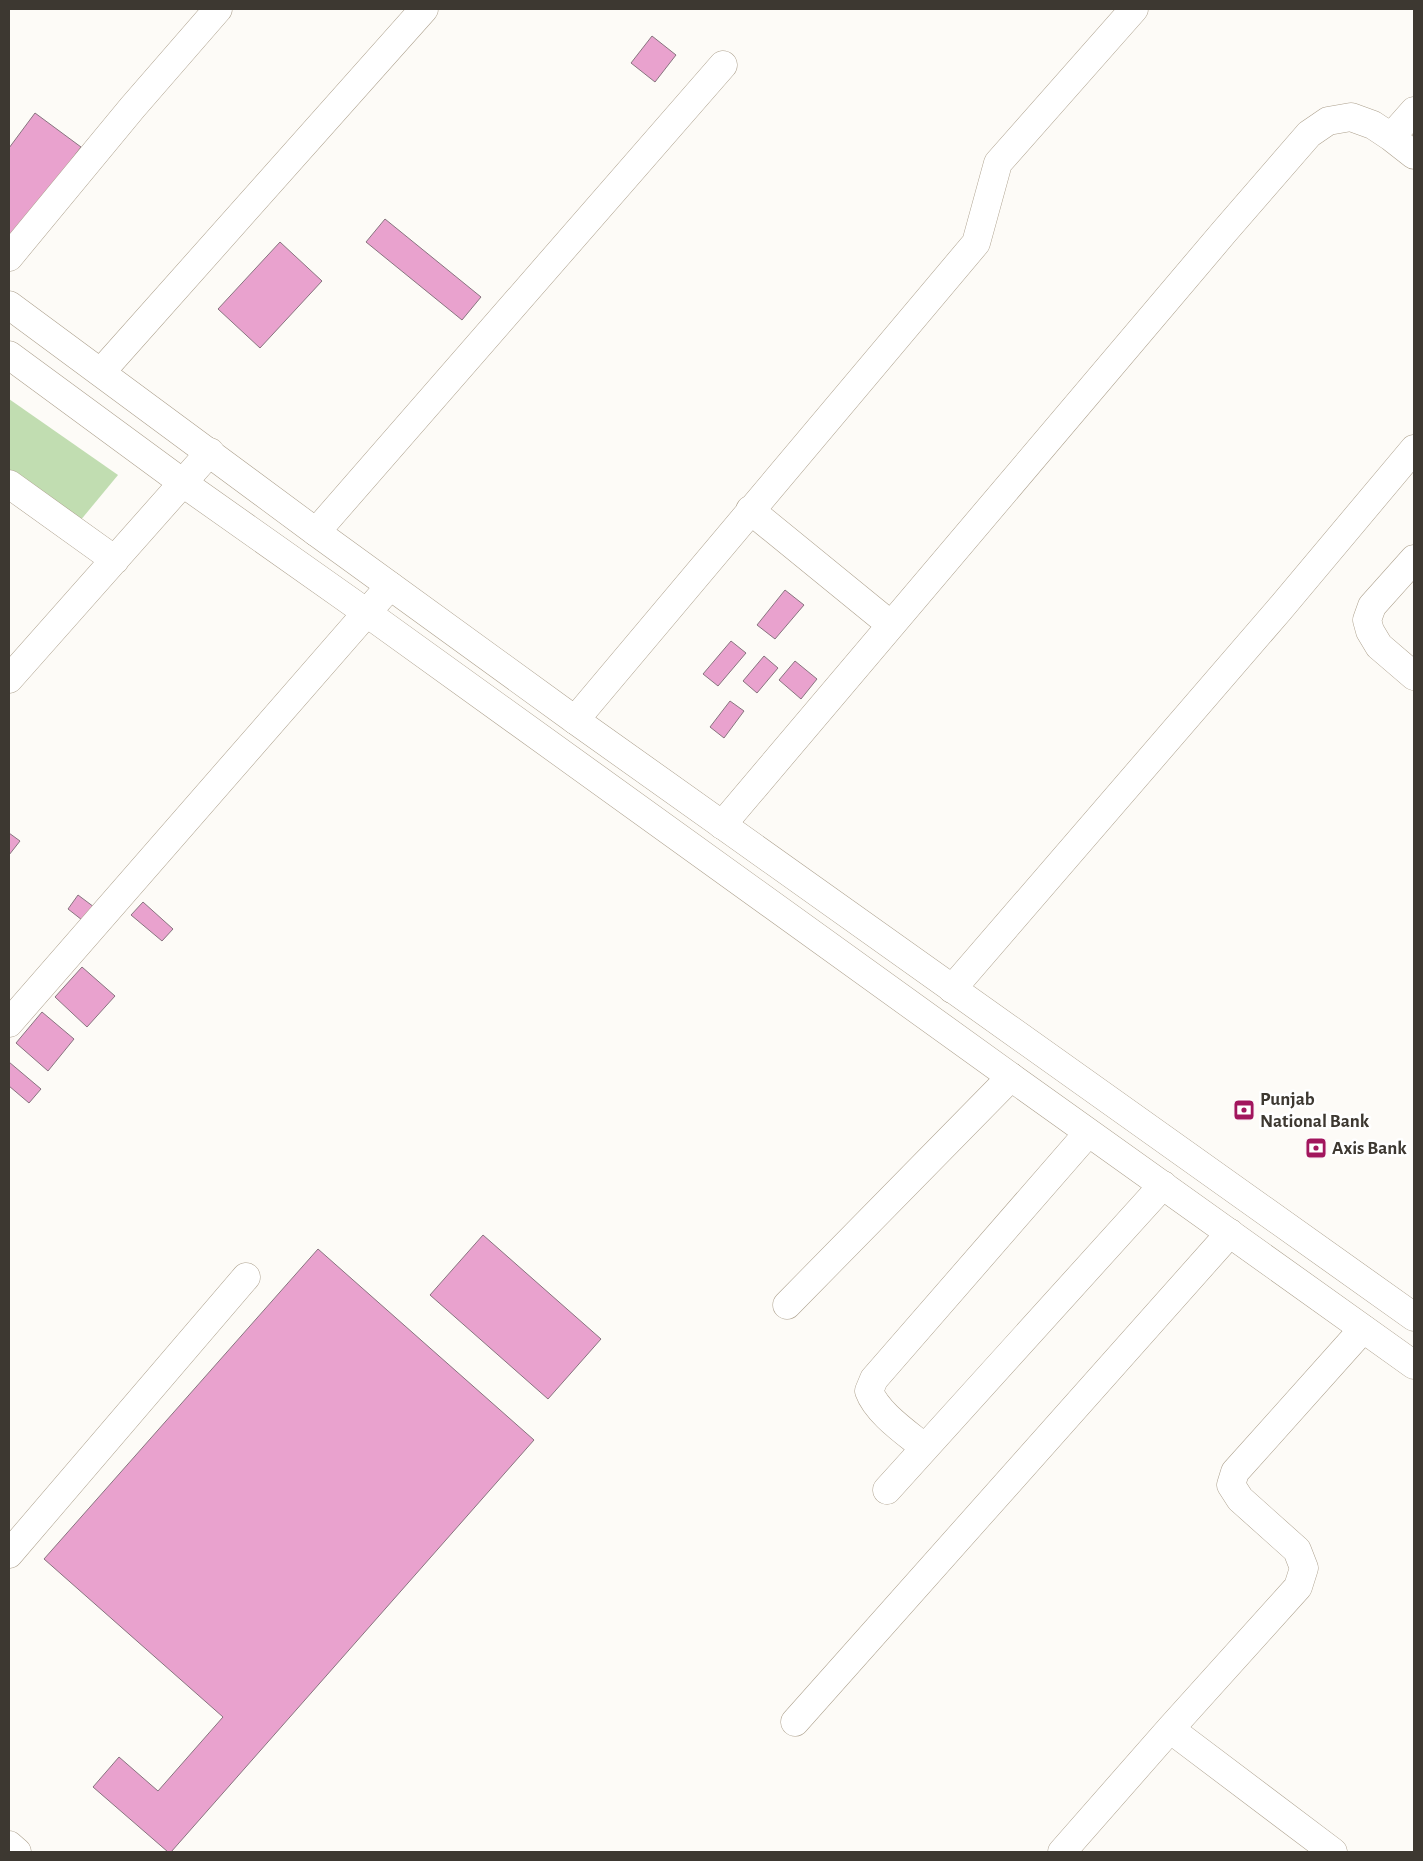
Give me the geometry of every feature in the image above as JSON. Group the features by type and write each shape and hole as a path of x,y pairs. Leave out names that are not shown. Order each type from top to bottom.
{"street":[{"path":"9,257 126,115 218,9"},
{"path":"101,372 424,9"},
{"path":"575,720 976,244 998,163 1134,9"},
{"path":"316,532 723,66"},
{"path":"1391,137 1414,110"},
{"path":"722,825 1309,134 1328,121 1351,117 1373,125 1414,155"},
{"path":"9,305 316,532 575,720 1414,1317"},
{"path":"9,355 183,483 1414,1365"},
{"path":"9,679 210,452"},
{"path":"952,990 1272,617 1409,466"},
{"path":"9,484 115,560"},
{"path":"750,510 891,625"},
{"path":"1414,559 1372,606 1367,620 1370,631 1379,646 1414,676"},
{"path":"9,1023 390,586"},
{"path":"787,1305 1011,1077"},
{"path":"925,1448 872,1399 869,1391 874,1379 1088,1133"},
{"path":"887,1490 1163,1185"},
{"path":"795,1722 1230,1233"},
{"path":"9,1554 246,1277"},
{"path":"1062,1852 1298,1587 1304,1568 1297,1550 1240,1500 1232,1485 1235,1472 1363,1330"},
{"path":"1170,1729 1334,1852"},
{"path":"9,1845 17,1852"}],"green space":[{"path":"9,399 118,475 65,539 9,499"}],"building":[{"path":"652,36 676,55 655,82 631,63"},
{"path":"35,113 81,147 12,239 9,237 9,148"},
{"path":"385,219 481,297 462,320 366,242"},
{"path":"280,242 322,281 260,348 218,309"},
{"path":"785,590 804,605 775,639 757,625"},
{"path":"731,641 746,653 718,686 703,674"},
{"path":"764,656 778,668 757,693 743,681"},
{"path":"795,661 817,679 801,699 779,680"},
{"path":"730,701 744,711 724,738 710,727"},
{"path":"9,833 20,841 9,855"},
{"path":"78,895 102,913 91,927 68,909"},
{"path":"143,902 173,929 162,941 131,915"},
{"path":"82,967 115,996 87,1027 55,997"},
{"path":"42,1012 74,1039 48,1071 16,1043"},
{"path":"9,1062 41,1089 29,1103 9,1086"},
{"path":"483,1235 601,1339 548,1399 430,1295"},
{"path":"318,1249 534,1440 171,1852 168,1852 93,1787 119,1757 158,1791 223,1717 44,1559"}],"place":[{"name":"Punjab National Bank","path":"1244,1110"},
{"name":"Axis Bank","path":"1316,1148"}]}
